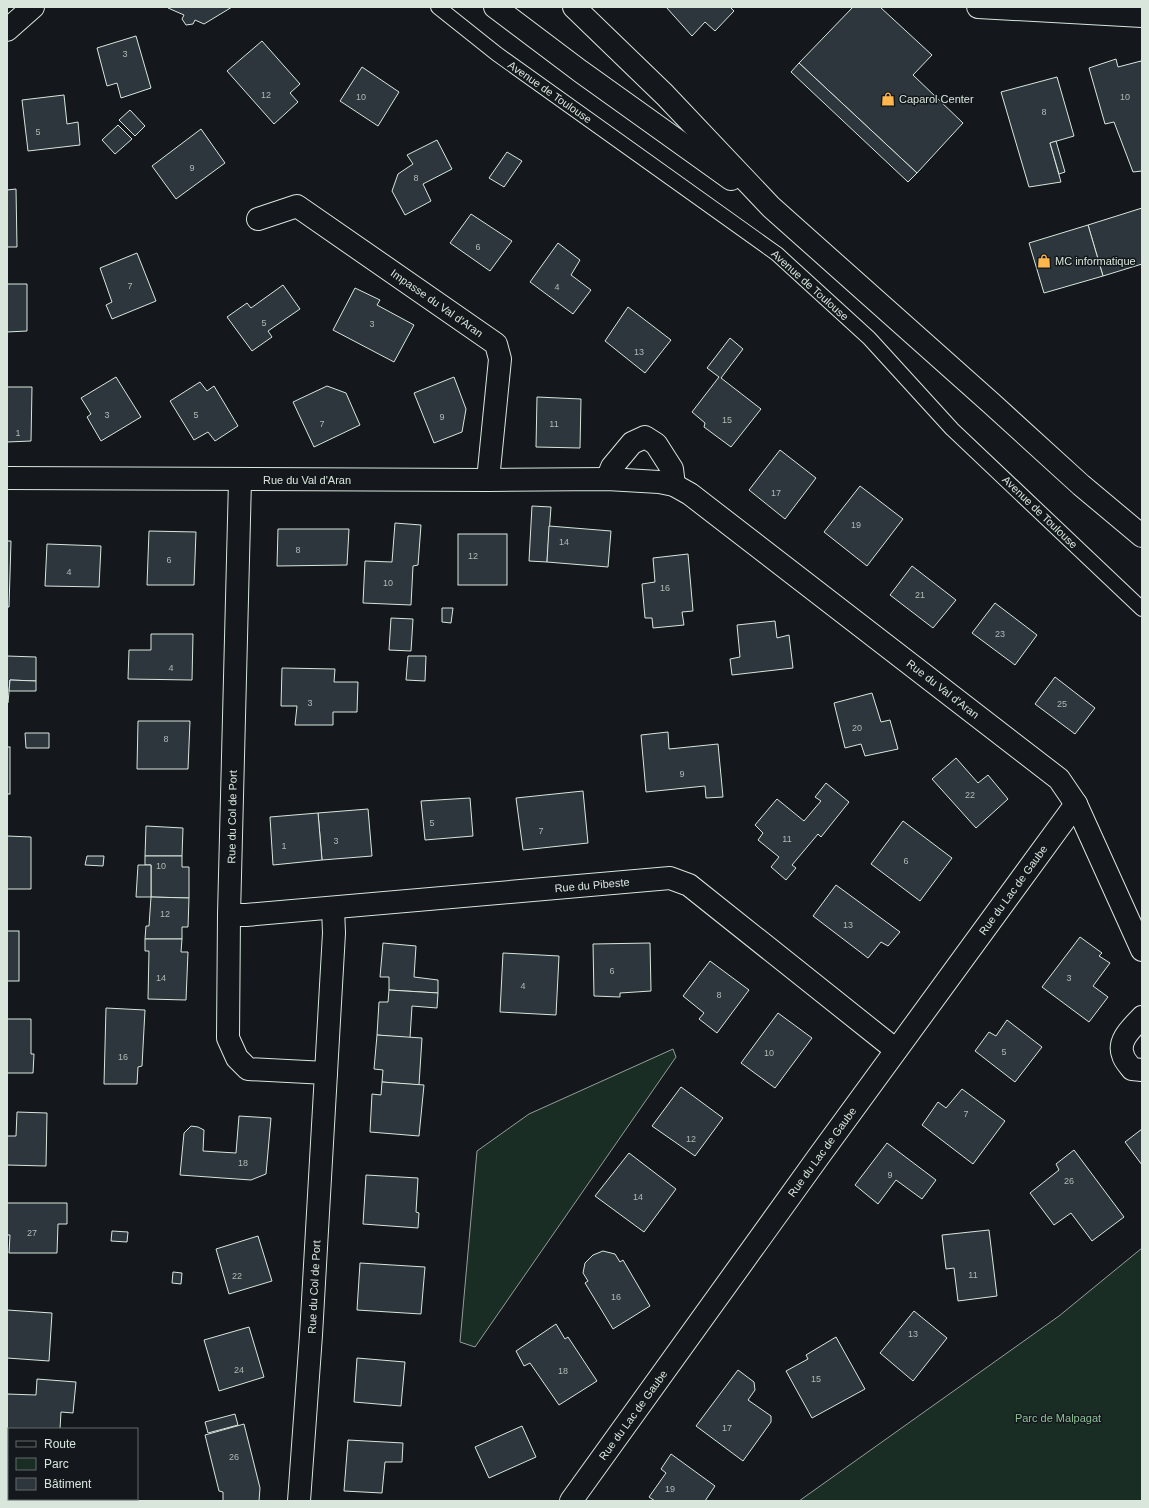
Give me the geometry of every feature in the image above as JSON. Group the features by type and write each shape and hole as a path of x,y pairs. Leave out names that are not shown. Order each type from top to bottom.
{"street":[{"path":"7,30 33,7"},
{"path":"495,7 580,71 771,207"},
{"path":"574,7 665,95 771,207 1081,485 1142,536"},
{"path":"978,7 1142,16"},
{"name":"Impasse du Val d'Aran","path":"258,219 297,206 496,344 500,359 488,480"},
{"path":"607,479 612,467 632,443 645,437 656,444 672,469 674,484"},
{"name":"Rue du Val d'Aran","path":"7,478 240,480 607,479 674,484 690,494 1059,779 1076,804 1142,950"},
{"name":"Rue du Col de Port","path":"240,480 229,915 228,1038 237,1058 248,1069 326,1073"},
{"name":"Rue du Lac de Gaube","path":"570,1501 1076,804"},
{"name":"Rue du Pibeste","path":"229,915 246,916 670,878 689,885 896,1050"},
{"name":"Rue du Col de Port","path":"299,1501 311,1335 334,933 333,908"},
{"path":"1142,1017 1126,1034 1123,1043 1122,1055 1132,1069 1142,1070"}],"lane":[{"name":"Avenue de Toulouse","path":"438,7 497,54 777,254 869,338 952,429 1142,609"}],"green space":[{"path":"673,1049 676,1057 475,1347 460,1342 477,1151 529,1114"},
{"name":"Parc de Malpagat","path":"1142,1248 1142,1501 799,1501 1059,1316"}],"building":[{"path":"232,7 204,24 195,20 193,24 186,25 182,19 184,15 168,8"},
{"path":"666,7 730,7 734,11 715,31 705,22 692,36"},
{"name":"Caparol Center","path":"853,7 880,7 932,55 913,75 963,123 917,173 799,63"},
{"path":"136,36 151,88 121,98 117,83 107,86 97,48"},
{"path":"262,41 300,84 290,93 298,102 274,124 227,71"},
{"path":"1116,59 1118,67 1141,61 1142,64 1142,171 1133,172 1114,122 1105,124 1089,68"},
{"path":"799,63 917,173 908,182 791,72"},
{"path":"362,67 399,92 378,126 340,101"},
{"path":"1057,77 1074,136 1050,143 1061,182 1029,187 1001,92"},
{"path":"64,95 67,124 78,122 80,145 28,151 22,100"},
{"path":"130,110 145,126 135,136 119,120"},
{"path":"118,125 132,139 115,154 102,140"},
{"path":"201,129 225,163 176,199 152,166"},
{"path":"437,140 452,169 423,184 431,201 405,215 392,191 398,174 413,164 407,155"},
{"path":"1056,141 1065,172 1059,174 1050,143"},
{"path":"507,152 522,161 504,187 489,178"},
{"path":"16,189 17,247 7,247 7,190"},
{"path":"1142,208 1142,264 1103,276 1088,225"},
{"path":"471,214 512,241 490,271 450,243"},
{"path":"1088,225 1103,276 1044,293 1029,243"},
{"path":"558,243 580,260 571,275 591,290 573,314 530,282"},
{"path":"137,253 156,301 112,319 106,305 112,302 100,268"},
{"path":"7,284 27,284 27,331 7,332"},
{"path":"283,285 300,309 268,331 272,337 252,351 227,317 247,303 251,308"},
{"path":"355,288 380,300 377,305 414,325 394,362 333,330"},
{"path":"628,307 671,340 645,373 605,341"},
{"path":"730,338 743,349 721,378 761,409 731,447 704,427 705,423 692,412 719,377 707,368"},
{"path":"116,377 141,417 101,441 87,417 91,414 81,398"},
{"path":"454,377 466,409 462,432 434,443 414,393"},
{"path":"200,382 207,391 214,386 238,426 215,441 208,432 194,440 170,401"},
{"path":"327,386 346,393 360,425 314,447 293,402"},
{"path":"7,387 32,387 31,441 7,442"},
{"path":"537,397 581,399 580,448 536,447"},
{"path":"780,450 816,478 785,519 749,490"},
{"path":"860,486 903,519 867,566 824,532"},
{"path":"532,506 551,507 547,562 529,561"},
{"path":"395,523 421,525 418,565 413,566 411,605 363,603 365,561 392,562"},
{"path":"549,526 611,531 608,567 547,562"},
{"path":"278,529 349,529 347,565 277,566"},
{"path":"149,531 196,532 194,585 147,585"},
{"path":"458,534 507,534 507,585 458,585"},
{"path":"7,541 11,541 9,607 7,607"},
{"path":"47,544 101,546 99,587 45,586"},
{"path":"688,554 693,611 682,612 684,625 653,628 652,618 645,618 642,584 655,582 653,558"},
{"path":"912,566 956,600 933,628 890,595"},
{"path":"995,603 1037,635 1015,665 972,633"},
{"path":"442,608 453,608 451,623 442,622"},
{"path":"391,618 413,619 411,651 389,650"},
{"path":"775,621 777,638 789,635 793,668 732,675 730,659 740,657 737,625"},
{"path":"151,634 193,634 192,680 128,679 129,650 151,650"},
{"path":"7,656 36,657 36,681 10,680 8,703 7,703"},
{"path":"408,656 426,656 425,681 406,680"},
{"path":"282,668 335,669 334,682 358,682 357,712 333,712 333,725 295,725 297,706 281,706"},
{"path":"1055,677 1095,708 1075,734 1035,704"},
{"path":"10,680 36,681 36,691 9,691"},
{"path":"872,693 881,722 890,720 898,749 865,756 861,744 845,748 834,703"},
{"path":"138,721 190,721 188,769 137,769"},
{"path":"668,732 669,749 718,744 723,797 706,798 705,786 646,792 641,735"},
{"path":"25,733 49,733 49,748 26,748"},
{"path":"7,747 10,747 10,794 7,794"},
{"path":"956,758 978,783 988,775 1008,799 976,828 932,779"},
{"path":"826,783 849,802 821,837 818,834 792,865 796,868 786,880 771,867 779,857 758,840 763,833 755,825 777,799 804,821 821,801 815,797"},
{"path":"583,791 588,843 523,850 516,798"},
{"path":"470,798 473,836 425,840 421,801"},
{"path":"368,809 372,856 322,860 318,813"},
{"path":"318,813 322,860 273,865 270,817"},
{"path":"903,821 952,858 920,901 871,864"},
{"path":"146,826 183,828 182,856 145,856"},
{"path":"7,836 31,837 31,889 7,889"},
{"path":"87,856 104,856 103,866 85,865"},
{"path":"145,856 182,856 182,867 189,867 189,898 151,897 151,865 145,865"},
{"path":"138,865 151,865 151,897 136,897"},
{"path":"836,885 900,932 888,946 881,942 868,958 813,916"},
{"path":"151,897 189,898 188,927 182,927 182,939 145,939 146,926 149,926"},
{"path":"7,931 19,931 19,981 7,981"},
{"path":"1080,937 1102,953 1099,956 1110,963 1093,986 1108,997 1089,1022 1042,987"},
{"path":"145,939 182,939 181,952 188,952 186,1000 148,999 149,951 145,951"},
{"path":"383,943 416,946 414,977 438,980 438,993 389,990 389,977 380,977"},
{"path":"650,943 651,991 620,993 620,997 594,996 593,944"},
{"path":"503,953 559,956 556,1015 500,1012"},
{"path":"710,961 749,990 717,1033 699,1019 704,1013 683,996"},
{"path":"389,990 438,993 437,1008 412,1006 410,1038 377,1035 379,1002 388,1002"},
{"path":"106,1008 145,1010 142,1066 138,1067 137,1084 104,1084"},
{"path":"778,1013 812,1038 775,1088 741,1063"},
{"path":"7,1019 31,1019 31,1054 34,1054 33,1073 7,1073"},
{"path":"1007,1020 1042,1047 1015,1082 975,1051 989,1032 996,1036"},
{"path":"377,1035 422,1038 419,1085 382,1082 383,1070 374,1069"},
{"path":"382,1082 424,1085 419,1136 370,1132 372,1094 381,1095"},
{"path":"681,1087 723,1118 695,1156 652,1126"},
{"path":"962,1089 1005,1121 973,1164 922,1125 938,1102 946,1108"},
{"path":"17,1112 47,1113 46,1166 7,1165 7,1136 16,1136"},
{"path":"239,1116 271,1118 266,1174 251,1180 180,1175 184,1133 191,1126 204,1130 203,1151 236,1153"},
{"path":"1142,1129 1142,1165 1125,1142"},
{"path":"887,1143 936,1180 922,1199 896,1180 878,1204 855,1185"},
{"path":"1074,1150 1124,1217 1092,1241 1071,1213 1054,1225 1030,1193 1059,1170 1056,1164"},
{"path":"629,1153 676,1189 644,1232 595,1196"},
{"path":"366,1175 418,1178 416,1212 419,1213 418,1228 363,1224"},
{"path":"7,1203 67,1203 67,1224 58,1224 57,1253 9,1253 10,1235 7,1235"},
{"path":"989,1230 997,1296 958,1301 954,1268 946,1269 942,1235"},
{"path":"112,1231 128,1232 127,1242 111,1241"},
{"path":"258,1236 272,1281 229,1294 216,1249"},
{"path":"603,1251 615,1254 620,1262 623,1260 650,1306 613,1329 585,1283 588,1281 583,1273 585,1263 593,1255"},
{"path":"360,1263 425,1267 421,1314 357,1310"},
{"path":"173,1272 182,1273 181,1284 172,1283"},
{"path":"7,1310 52,1313 49,1361 7,1358"},
{"path":"914,1311 947,1338 913,1381 880,1353"},
{"path":"556,1324 565,1339 568,1337 597,1381 559,1405 530,1363 524,1366 516,1351"},
{"path":"249,1327 264,1377 219,1391 204,1340"},
{"path":"836,1337 865,1389 812,1418 786,1371 808,1359 806,1355"},
{"path":"357,1358 405,1362 401,1406 354,1402"},
{"path":"738,1370 754,1382 755,1390 748,1400 771,1416 771,1422 743,1461 696,1426"},
{"path":"37,1379 76,1382 73,1413 61,1412 60,1428 8,1428 7,1453 7,1394 36,1395"},
{"path":"235,1414 238,1425 208,1433 205,1422"},
{"path":"244,1424 260,1488 259,1501 223,1501 223,1492 219,1491 205,1435"},
{"path":"522,1426 536,1457 489,1478 475,1447"},
{"path":"348,1440 403,1443 402,1462 385,1462 382,1493 344,1491"},
{"path":"671,1454 715,1486 705,1501 655,1501 649,1497 666,1473 661,1469"},
{"path":"7,1484 8,1500 33,1500 33,1501 7,1501"}],"place":[{"name":"Caparol Center","path":"888,99"},
{"name":"MC informatique","path":"1044,261"}]}
